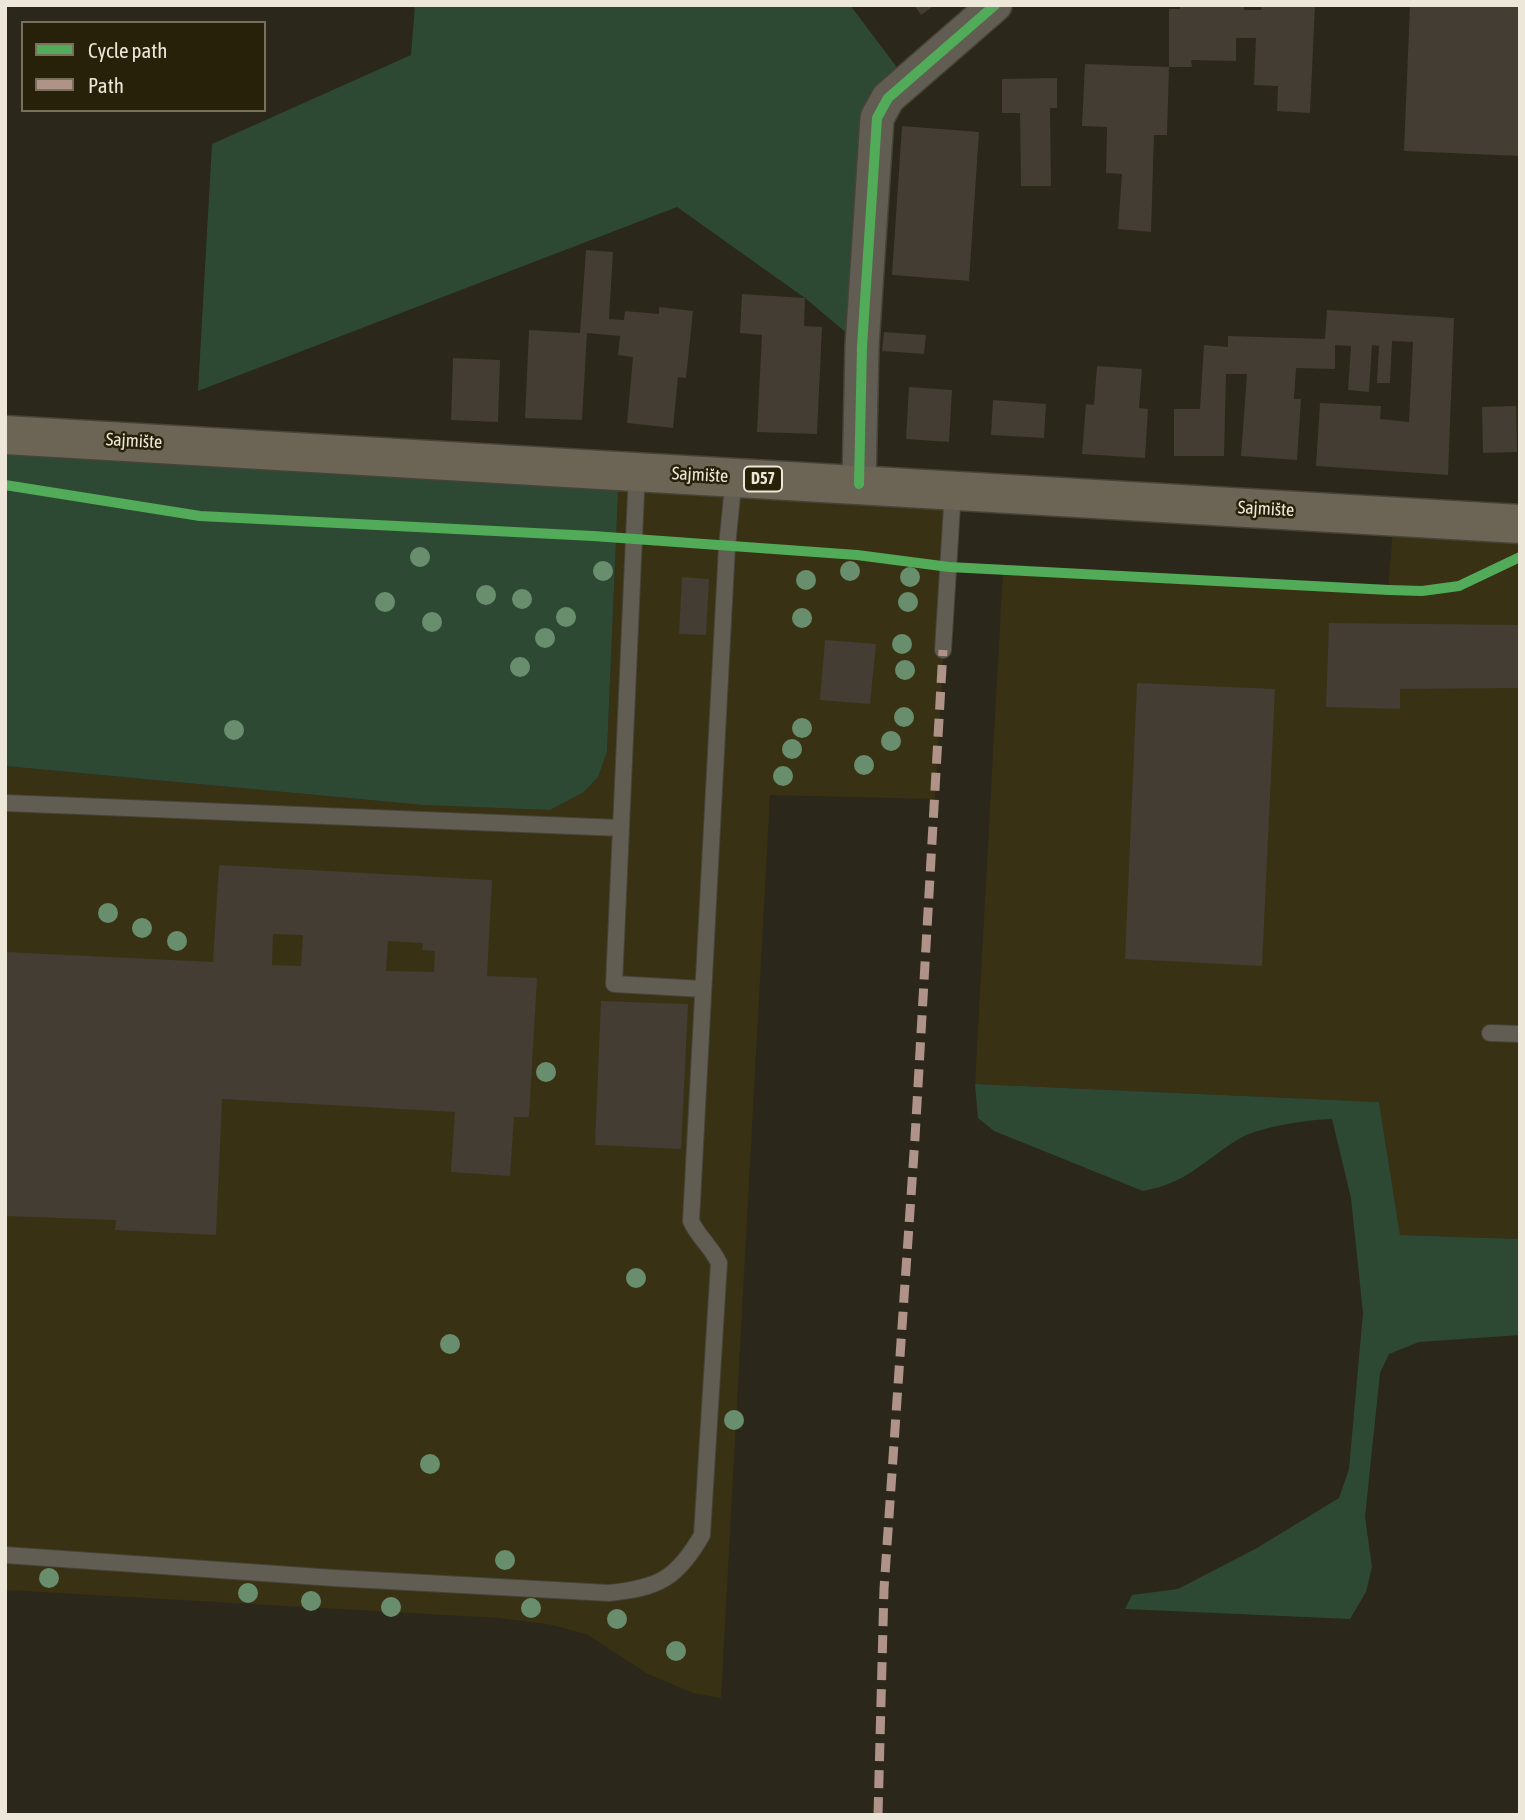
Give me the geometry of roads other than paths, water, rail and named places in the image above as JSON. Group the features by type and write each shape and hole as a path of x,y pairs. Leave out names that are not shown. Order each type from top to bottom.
{"main road":[{"name":"Sajmište","path":"5,435 1520,524"}],"street":[{"path":"859,484 862,333 877,118 888,98 995,5"}],"lane":[{"path":"637,471 614,984 703,989"},
{"path":"5,1555 334,1578 609,1592 642,1590 666,1580 690,1557 702,1535 719,1263 711,1247 698,1237 691,1221 727,546 734,477"},
{"path":"943,650 953,490"},
{"path":"5,803 621,828"},
{"path":"1490,1033 1520,1034"}]}
